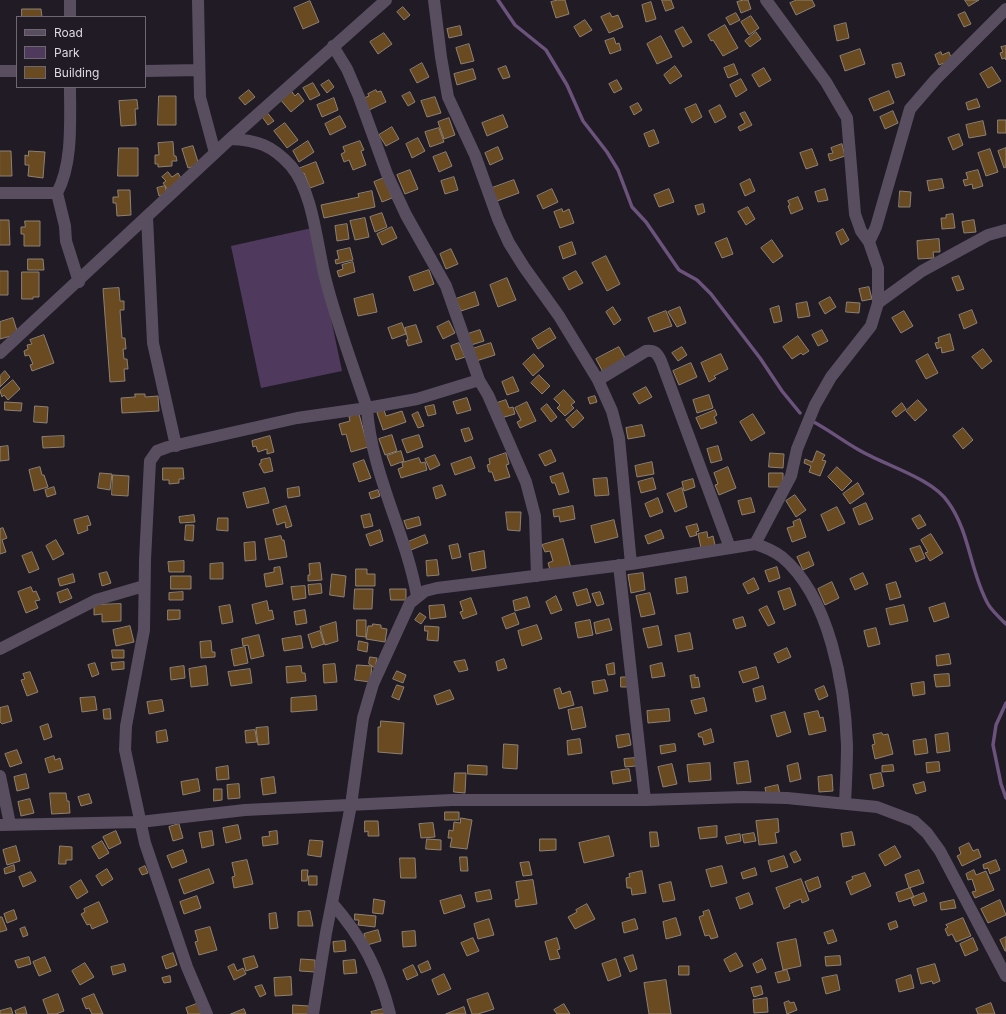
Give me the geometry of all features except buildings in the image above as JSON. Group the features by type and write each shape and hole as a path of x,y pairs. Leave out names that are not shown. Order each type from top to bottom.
{"street":[{"path":"70,0 70,16"},
{"path":"198,0 200,97 203,114 211,133 216,153"},
{"path":"0,353 79,282 230,139 386,0"},
{"path":"434,0 441,57 448,97 475,155 498,219 509,243 559,316 598,380 612,411 619,438 625,564 645,800"},
{"path":"755,544 791,476 796,449 815,405 831,376 871,326 878,303 878,268 869,242 861,231 855,214 847,118 823,77 766,0"},
{"path":"869,242 876,228 910,109 936,79 1006,9"},
{"path":"333,46 350,76 386,174 406,215 446,286 479,380 488,395 526,482 532,500 536,532 537,576"},
{"path":"146,71 199,70"},
{"path":"0,71 16,71"},
{"path":"70,88 70,136 65,171 62,184 57,193 66,241 79,282"},
{"path":"230,139 251,140 266,146 281,156 292,167 302,183 315,228 326,282 366,408 377,461 412,572 417,596"},
{"path":"0,193 57,193"},
{"path":"147,217 153,343 176,446"},
{"path":"878,303 929,267 988,235 1006,230"},
{"path":"598,380 646,351 652,350 657,353 661,360 730,548"},
{"path":"207,1014 187,967 145,843 125,750 126,726 144,630 144,586 150,461 157,451 176,446 290,419 417,399 479,380"},
{"path":"313,1014 351,805 363,718 373,684 405,611 417,596 425,591 437,588 625,564 755,544 768,548 782,557 795,570 818,607 834,648 845,720 847,746 845,803"},
{"path":"0,649 96,600 144,586"},
{"path":"0,776 5,824 140,822 246,810 452,800 645,800 744,797 845,803 877,807 897,813 914,821 927,833 940,851 1006,976"},
{"path":"332,903 351,924 365,946 377,972 390,1014"}],"green space":[{"path":"312,228 342,371 261,388 231,246"}],"waterway":[{"path":"498,0 515,25 546,50 567,85 583,121 607,152 618,170 632,207 646,222 679,270 697,280 711,294 760,358 782,391 800,413"},
{"path":"812,421 869,456 919,479 941,493 948,502 961,526 982,592 988,604 1006,624"},
{"path":"1006,703 996,725 993,745 1001,784 1006,798"}]}
